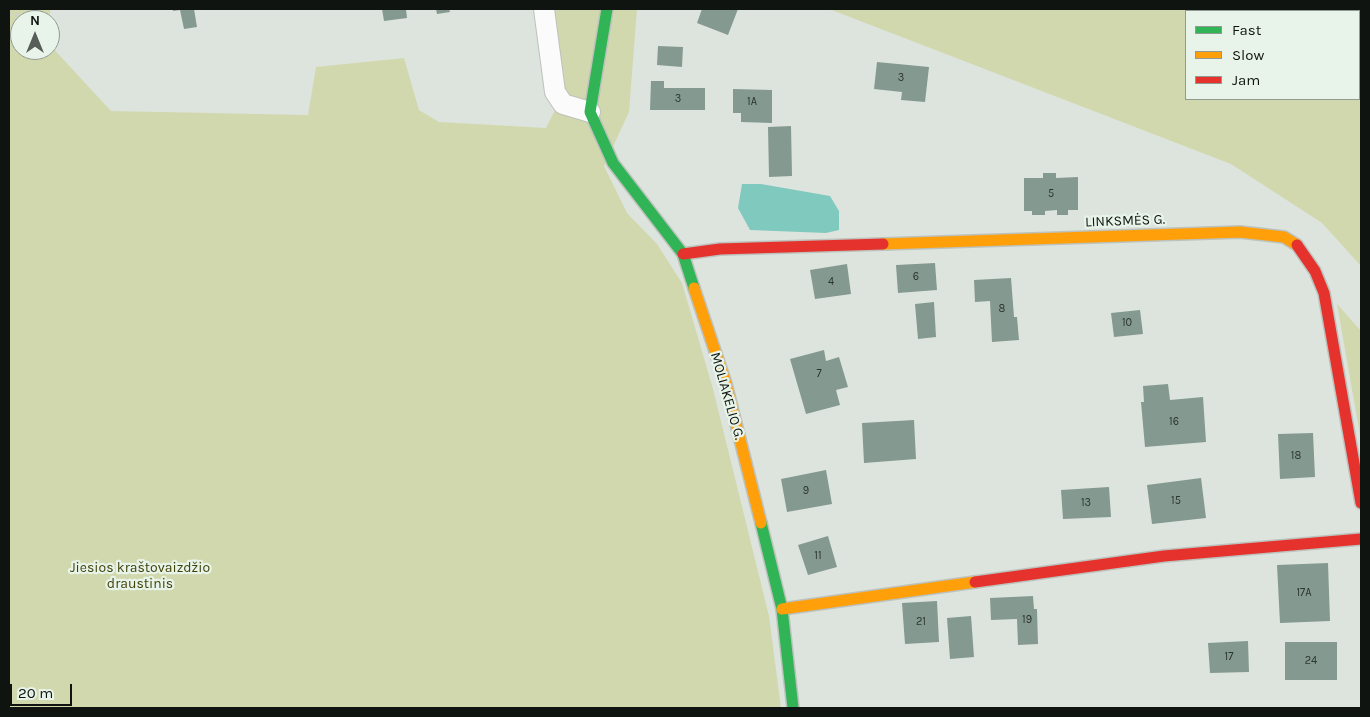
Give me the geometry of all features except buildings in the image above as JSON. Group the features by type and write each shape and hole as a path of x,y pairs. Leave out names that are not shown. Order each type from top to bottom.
{"street":[{"path":"544,9 554,92 563,104 590,112 607,9"},
{"name":"MOLIAKELIO G.","path":"590,112 613,162 683,254 726,384 782,609 793,708"},
{"name":"LINKSMĖS G.","path":"683,254 720,249 1240,232 1284,237 1299,247 1315,271 1324,293 1361,502"},
{"path":"782,609 1164,556 1361,539"}],"path":[{"path":"9,14 27,15 43,12 46,9"}],"green space":[{"name":"Jiesios kraštovaizdžio draustinis","path":"9,9 51,9 10,10 10,60 60,60 60,56 111,111 308,115 316,67 404,58 419,110 439,122 546,128 565,90 554,9 637,9 629,112 604,166 627,213 657,244 682,283 713,389 769,616 781,708 9,708"},
{"path":"829,9 1303,9 1304,10 1185,10 1185,100 1360,100 1360,66 1361,266 1322,223 1231,164"},
{"path":"1337,304 1361,331 1361,441"}],"water":[{"path":"742,184 761,184 830,196 839,211 839,230 826,233 750,230 738,208"}],"traffic: fast":[{"path":"607,9 590,112 613,163 683,254 694,288"},
{"path":"761,523 782,609 793,708"}],"traffic: slow":[{"path":"883,244 1240,232 1284,237 1297,245"},
{"path":"694,288 726,384 761,523"},
{"path":"782,609 975,582"}],"traffic: jam":[{"path":"683,254 720,249 883,244"},
{"path":"1297,245 1315,271 1324,293 1361,503"},
{"path":"975,582 1164,556 1361,539"}]}
